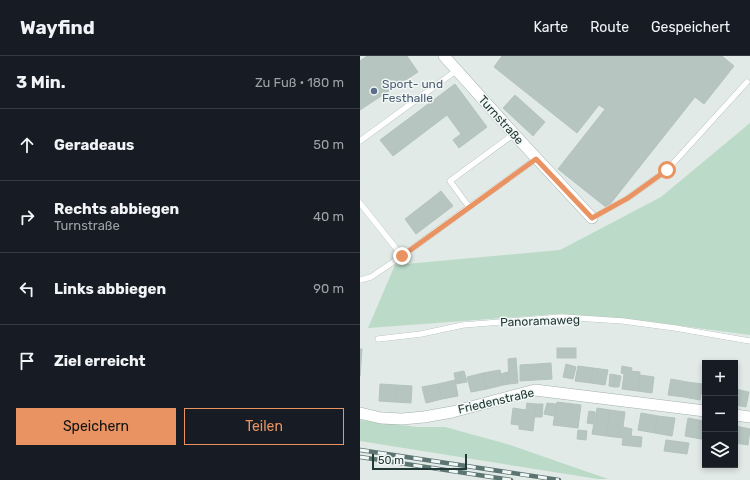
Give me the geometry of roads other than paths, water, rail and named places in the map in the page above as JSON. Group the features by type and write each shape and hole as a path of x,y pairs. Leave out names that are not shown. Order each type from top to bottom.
{"street":[{"name":"Turnstraße","path":"444,56 536,159 592,218"},
{"name":"Friedenstraße","path":"361,413 381,418 424,418 535,390 702,411"},
{"path":"738,415 750,417"}],"lane":[{"path":"360,141 456,70"},
{"path":"592,218 628,198 667,170 747,82"},
{"path":"469,207 450,181 514,134"},
{"path":"360,280 371,277 402,256 536,159"},
{"path":"360,203 402,256"},
{"name":"Panoramaweg","path":"378,338 421,334 463,324 562,317 623,321 750,341"}],"railway":[{"path":"360,450 559,480"},
{"path":"360,457 511,480"}],"place":[{"name":"Sport- und Festhalle","path":"374,91"}]}
